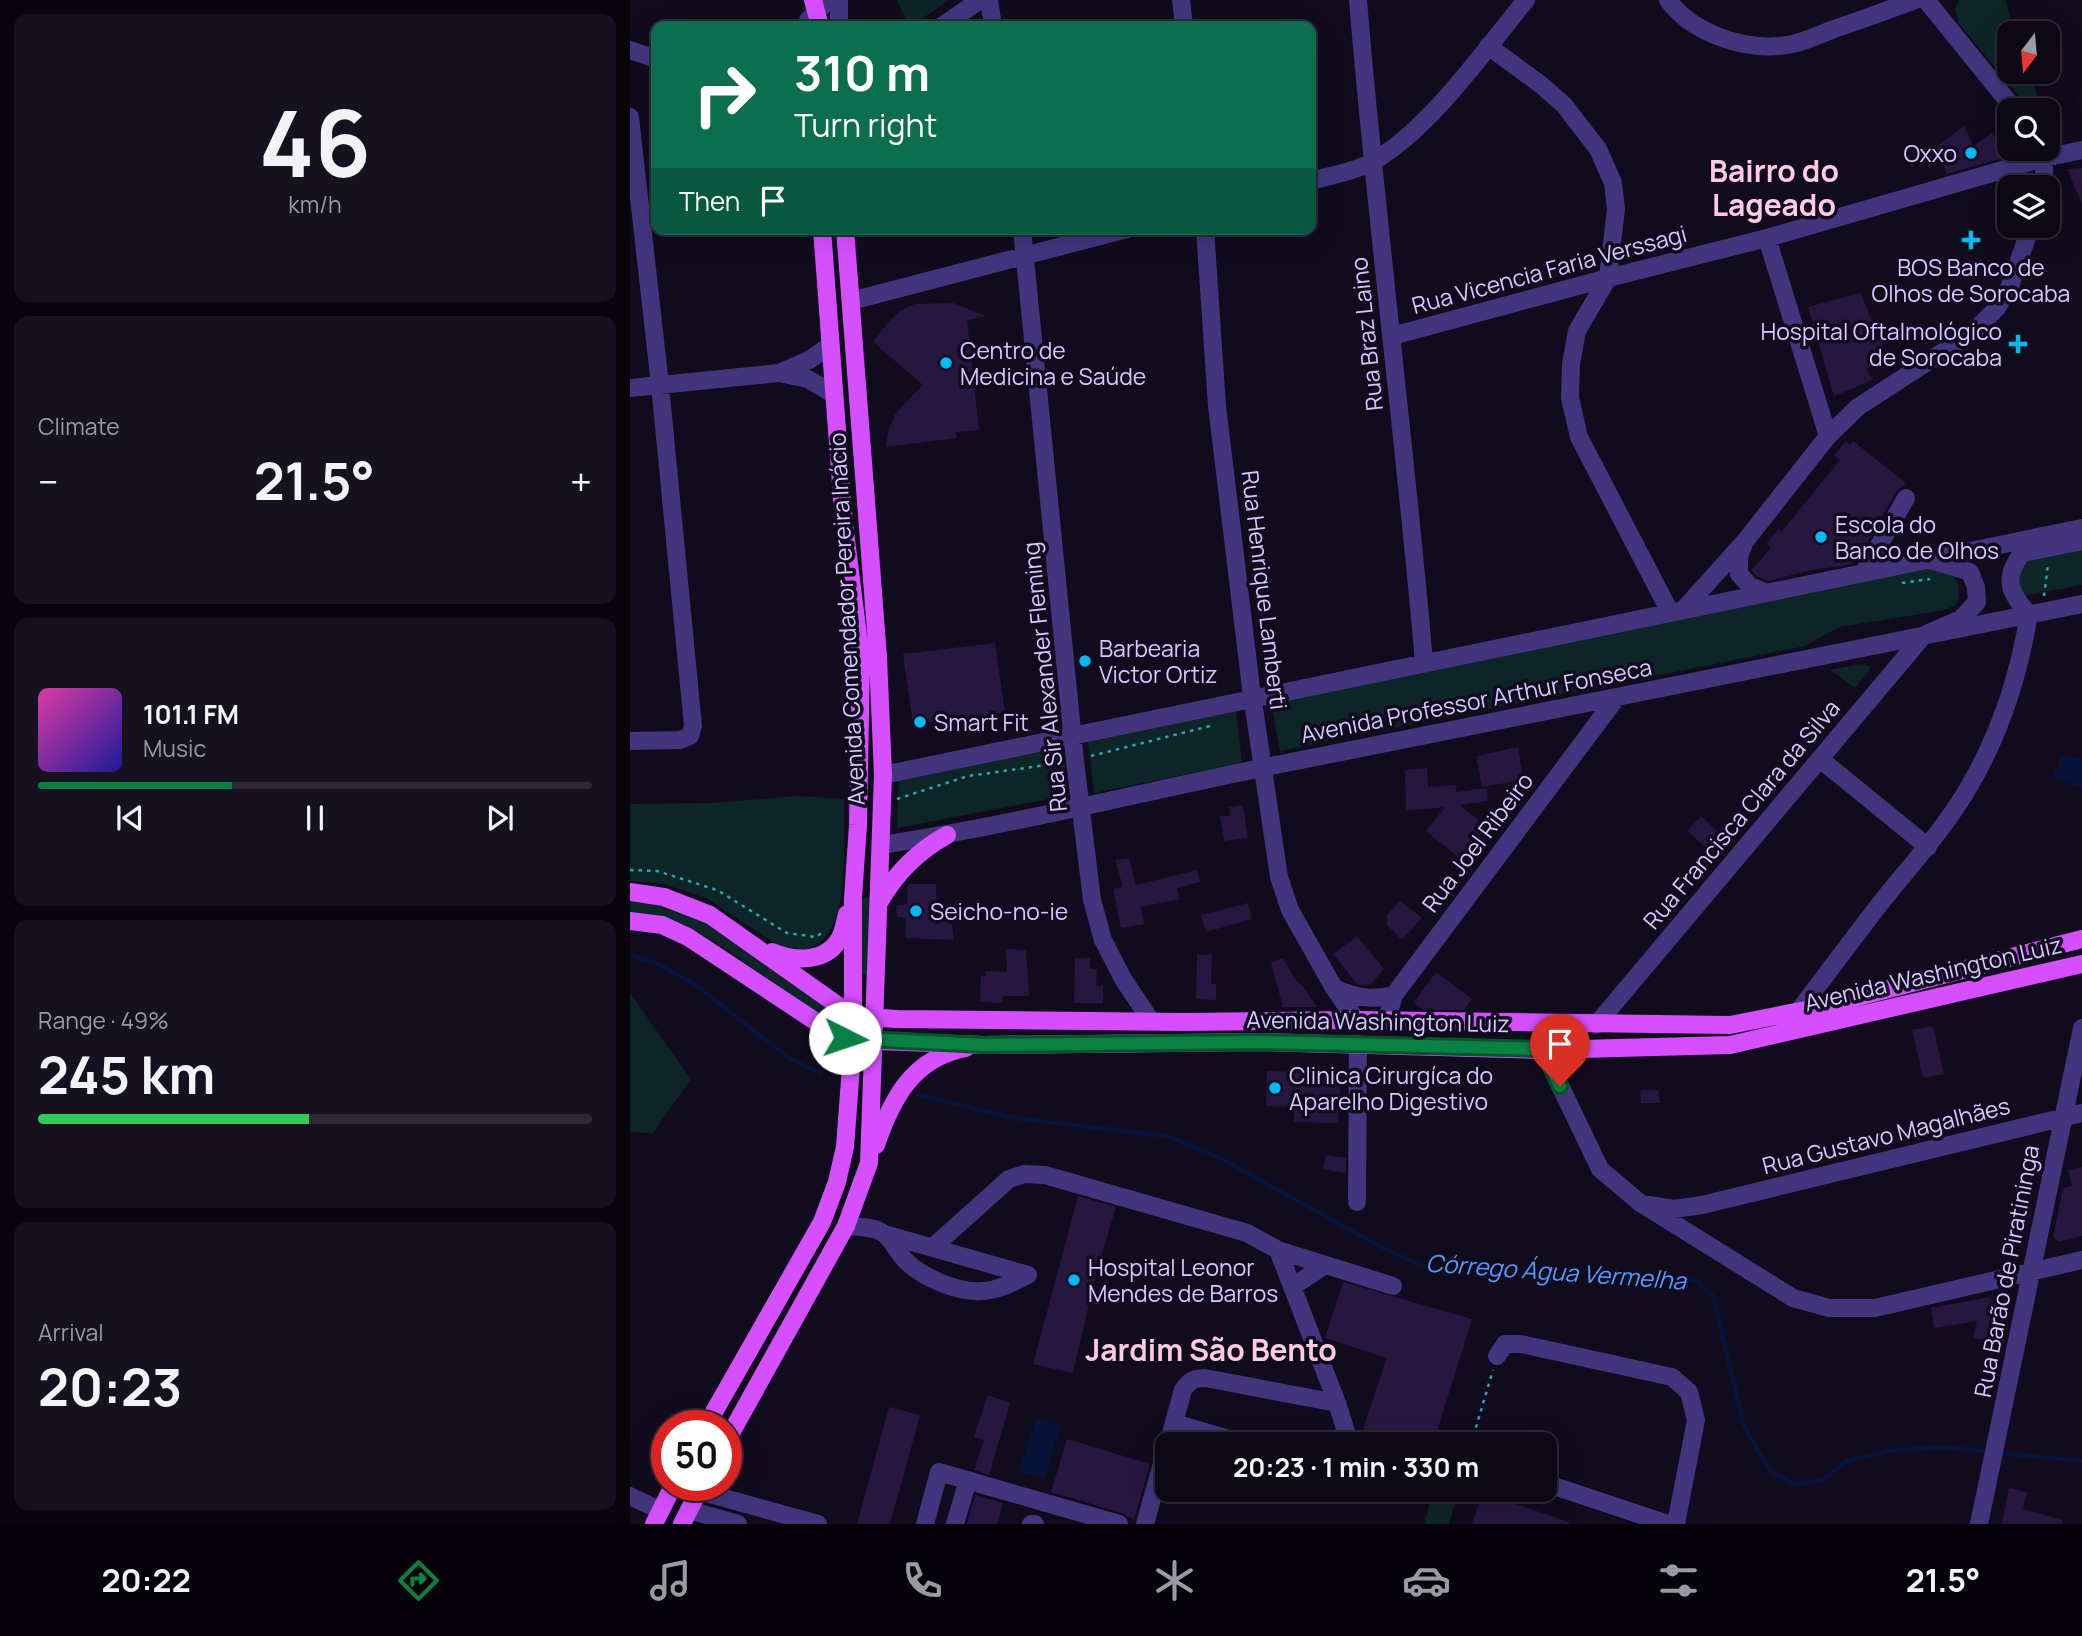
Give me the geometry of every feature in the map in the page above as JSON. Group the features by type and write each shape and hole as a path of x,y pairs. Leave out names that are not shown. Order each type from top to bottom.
{"main road":[{"name":"Avenida Comendador Pereira Inácio","path":"715,1410 822,1222 837,1182 845,1147 853,1040 853,898 858,825 861,659 844,524 822,235"},
{"name":"Avenida Comendador Pereira Inácio","path":"742,1413 846,1226 869,1163 883,775 878,657 846,235"},
{"path":"831,353 848,371 856,385"},
{"path":"859,794 883,775"},
{"path":"858,825 870,839 881,845"},
{"path":"879,904 900,872 927,847 947,835"},
{"path":"630,892 664,897 710,915 853,1016 875,1018"},
{"path":"749,943 781,956 806,959 819,956 832,948 841,937 853,898"},
{"path":"630,921 662,925 688,937 824,1027 853,1040 874,1040"},
{"name":"Avenida Washington Luiz","path":"875,1018 1730,1025 1798,1012 2082,939"},
{"name":"Avenida Washington Luiz","path":"874,1040 983,1045 1260,1042 1543,1049 1730,1045 2082,964"},
{"path":"869,1163 888,1110 907,1082 929,1063 953,1050 983,1045"},
{"path":"657,1517 665,1501"},
{"path":"685,1517 693,1501"}],"street":[{"path":"839,0 839,21"},
{"path":"949,21 980,0"},
{"path":"989,0 992,21"},
{"path":"1181,0 1183,21"},
{"name":"Rua Braz Laino","path":"1358,0 1371,163 1392,336 1424,662"},
{"path":"1316,180 1371,163 1412,132 1526,0"},
{"path":"1668,0 1703,30 1752,44 1778,46 1801,41 1915,0"},
{"path":"1926,0 2005,98"},
{"path":"1488,46 1540,84 1564,106 1598,149 1613,183 1616,209 1608,278 1577,331 1571,364 1570,398 1579,437 1677,610 1746,540 1828,436 1858,407 1972,333 1990,316 2010,286 2027,238"},
{"path":"630,50 651,57"},
{"path":"630,117 638,270 660,385 693,726 690,736 680,740 630,741"},
{"name":"Rua Vicencia Faria Verssagi","path":"2060,151 2082,149"},
{"name":"Rua Vicencia Faria Verssagi","path":"1392,336 1767,238 2018,161"},
{"name":"Rua Sir Alexander Fleming","path":"1023,235 1075,761 1092,900 1103,940 1123,979 1151,1021"},
{"path":"851,301 1105,235"},
{"name":"Rua Henrique Lamberti","path":"1205,235 1217,406 1279,877 1290,910 1334,988 1356,1020"},
{"path":"1767,238 1828,436"},
{"path":"779,373 831,353"},
{"path":"630,388 779,373 808,379 833,394"},
{"path":"1864,572 1906,498"},
{"name":"Avenida Professor Arthur Fonseca","path":"883,775 2082,528"},
{"path":"1746,540 1739,558 1739,574 1750,586 1766,593"},
{"path":"1798,1012 1928,846 1967,790 1987,753 2022,658 2029,614 2017,601 2010,583 2013,565 2022,553 2082,541"},
{"path":"1924,635 1962,619 1977,602 1976,587 1970,572 1927,559"},
{"name":"Avenida Professor Arthur Fonseca","path":"881,845 947,835 1082,808 1264,767 2082,604"},
{"name":"Rua Francisca Clara da Silva","path":"1596,1025 1924,635"},
{"name":"Rua Joel Ribeiro","path":"1386,1021 1394,995 1617,697"},
{"path":"1820,759 1928,846"},
{"path":"1334,988 1354,996 1378,999 1394,995"},
{"name":"Rua Barão de Piratininga","path":"1979,1524 2029,1272 2082,1028"},
{"path":"1357,1202 1358,1044"},
{"path":"1543,1049 1600,1169 1639,1202 1793,1298 1829,1308 1875,1308 2082,1260"},
{"name":"Rua Gustavo Magalhães","path":"1639,1202 1674,1209 1702,1205 2082,1113"},
{"path":"933,1247 1009,1179 1024,1174 1045,1175 1247,1233 1278,1250 1393,1286"},
{"path":"1697,1239 1688,1224 1689,1216 1702,1205"},
{"path":"846,1226 872,1228 884,1234 1028,1275 982,1292 946,1284 917,1271 884,1234"},
{"path":"1278,1250 1346,1432"},
{"path":"1292,1287 1325,1265"},
{"path":"1497,1356 1504,1345 1521,1344 1672,1377 1689,1392 1696,1420 1676,1524"},
{"path":"1172,1432 1183,1390 1196,1378 1337,1403"},
{"path":"1174,1423 1204,1432"},
{"path":"925,1524 939,1472 1097,1521 1119,1524"},
{"path":"954,1524 968,1480"},
{"path":"1557,1487 1668,1524"},
{"path":"1145,1524 1155,1490"},
{"path":"630,1496 657,1517"},
{"path":"742,1501 818,1524"},
{"path":"685,1517 738,1524"}],"path":[{"path":"1900,583 1935,578"},
{"path":"883,804 968,776 1075,761 1217,724"},
{"path":"630,870 657,871 717,890 787,933 816,937 830,927"},
{"path":"1475,1432 1497,1356"}],"green space":[{"path":"897,0 949,0 918,21 907,21"},
{"path":"1959,0 2005,0 2012,21 1997,21 1997,69 1959,24 1955,9"},
{"path":"2009,84 2033,84 2039,98 2021,98"},
{"path":"2082,546 2082,585 2022,596 2015,584 2023,559"},
{"path":"1932,567 1951,575 1958,583 1957,604 1945,610 1839,627 1805,646 1280,751 1270,697"},
{"path":"1860,664 1870,666 1870,670 1855,688 1830,670"},
{"path":"1236,711 1242,763 1094,793 1088,742"},
{"path":"1057,748 1064,751 1069,795 897,828 899,780"},
{"path":"797,796 844,799 844,870 839,907 826,936 814,946 804,950 787,951 706,898 663,884 630,881 630,804 714,803"},
{"path":"861,898 870,898 868,975 859,975"},
{"path":"630,900 676,907 707,922 844,1020 840,1024 832,1024 722,946 693,929 673,920 630,913"},
{"path":"630,993 691,1079 653,1133 630,1132"},
{"path":"1430,1502 1455,1502 1449,1524 1424,1524"}],"water":[{"path":"2062,754 2082,760 2082,789 2053,777"},
{"path":"1036,1418 1061,1426 1044,1479 1019,1471"}],"building":[{"name":"Oxxo","path":"1964,126 1973,146 1992,133 1997,142 1997,160 1947,174 1937,146"},
{"path":"2082,168 2082,204 2067,169"},
{"path":"1860,293 1891,363 1866,369 1873,380 1834,396 1808,307"},
{"path":"953,303 986,316 967,320 979,430 955,432 957,438 886,447 895,414 923,385 873,342 900,311 915,304"},
{"name":"Escola do Banco de Olhos","path":"1846,441 1850,445 1853,441 1906,483 1896,492 1869,539 1852,564 1768,581 1756,576 1751,570 1771,548 1767,543 1778,529 1782,531 1840,460 1834,455"},
{"path":"995,643 1005,713 913,724 903,654"},
{"path":"1518,747 1523,780 1482,787 1476,756"},
{"path":"1427,768 1428,787 1456,785 1456,792 1487,788 1488,801 1459,805 1478,820 1477,823 1484,829 1463,861 1426,831 1445,807 1406,811 1405,770"},
{"path":"1243,805 1248,838 1224,841 1220,816 1230,816 1229,807"},
{"path":"1701,816 1723,836 1710,851 1687,831"},
{"path":"1129,858 1136,885 1197,870 1200,882 1177,888 1180,899 1141,907 1144,924 1121,928 1113,889 1123,887 1115,860"},
{"name":"Seicho-no-ie","path":"908,884 936,884 936,916 951,916 954,940 905,938 906,918 897,917 896,906 907,904"},
{"path":"1400,901 1422,918 1402,940 1387,925 1387,915"},
{"path":"1248,903 1252,919 1206,932 1201,915"},
{"path":"1357,936 1384,969 1371,984 1364,986 1357,984 1333,954"},
{"path":"1006,949 1026,950 1029,996 1003,996 1002,1003 980,1002 981,976 986,976 986,971 1007,972"},
{"path":"1197,954 1212,955 1211,984 1216,984 1216,1000 1196,999"},
{"path":"1075,958 1090,958 1090,969 1097,969 1096,986 1103,986 1103,1003 1074,1003"},
{"path":"1283,958 1297,982 1317,1007 1283,1007 1271,963"},
{"path":"1436,972 1472,999 1464,1010 1423,1010 1414,1002"},
{"path":"1933,1026 1944,1074 1923,1078 1912,1030"},
{"path":"1267,1071 1341,1073 1338,1123 1294,1122 1294,1107 1266,1106"},
{"path":"1640,1090 1658,1090 1660,1103 1641,1103"},
{"path":"1326,1155 1346,1158 1346,1173 1323,1169"},
{"path":"2082,1167 2082,1236 2059,1242 2053,1237 2063,1188 2072,1186 2068,1170"},
{"name":"Hospital Leonor Mendes de Barros","path":"1078,1196 1116,1207 1097,1270 1073,1373 1033,1364"},
{"path":"1343,1282 1472,1319 1437,1432 1373,1432 1363,1429 1387,1358 1325,1338"},
{"path":"1990,1297 1998,1308 1992,1342 1973,1338 1977,1321 1934,1328 1931,1308"},
{"path":"988,1395 1010,1403 989,1475 974,1470 984,1440 974,1437"},
{"path":"889,1407 920,1415 918,1423 890,1524 857,1524"},
{"path":"1067,1439 1150,1464 1134,1520 1122,1513 1051,1492"},
{"path":"2009,1488 2027,1492 2023,1509 2063,1520 2062,1524 2002,1524"},
{"path":"975,1495 1003,1503 997,1524 967,1524"},
{"path":"1480,1502 1510,1502 1569,1522 1569,1524 1472,1524"}],"waterway":[{"path":"630,955 659,964 697,986 789,1058 820,1073"},
{"name":"Córrego Água Vermelha","path":"918,1095 1014,1118 1167,1136 1220,1158 1383,1248 1426,1267 1462,1271 1583,1271 1696,1280 1713,1296 1744,1426 1770,1471 1794,1484 1822,1480 1847,1461 1889,1451 1942,1447 1991,1452"},
{"name":"Córrego Água Vermelha","path":"1999,1453 2082,1461"}],"place":[{"name":"Oxxo","path":"1971,153"},
{"name":"BOS Banco de Olhos de Sorocaba","path":"1971,240"},
{"name":"Hospital Oftalmológico de Sorocaba","path":"2018,344"},
{"name":"Centro de Medicina e Saúde","path":"946,363"},
{"name":"Escola do Banco de Olhos","path":"1821,537"},
{"name":"Barbearia Victor Ortiz","path":"1085,661"},
{"name":"Smart Fit","path":"920,722"},
{"name":"Seicho-no-ie","path":"916,911"},
{"name":"Clinica Cirurgíca do Aparelho Digestivo","path":"1275,1088"},
{"name":"Hospital Leonor Mendes de Barros","path":"1074,1280"}],"district":[{"name":"Bairro do Lageado","path":"1774,187"},
{"name":"Jardim São Bento","path":"1211,1349"}],"route":[{"path":"845,1038 983,1045 1260,1042 1543,1049 1560,1086"}]}
